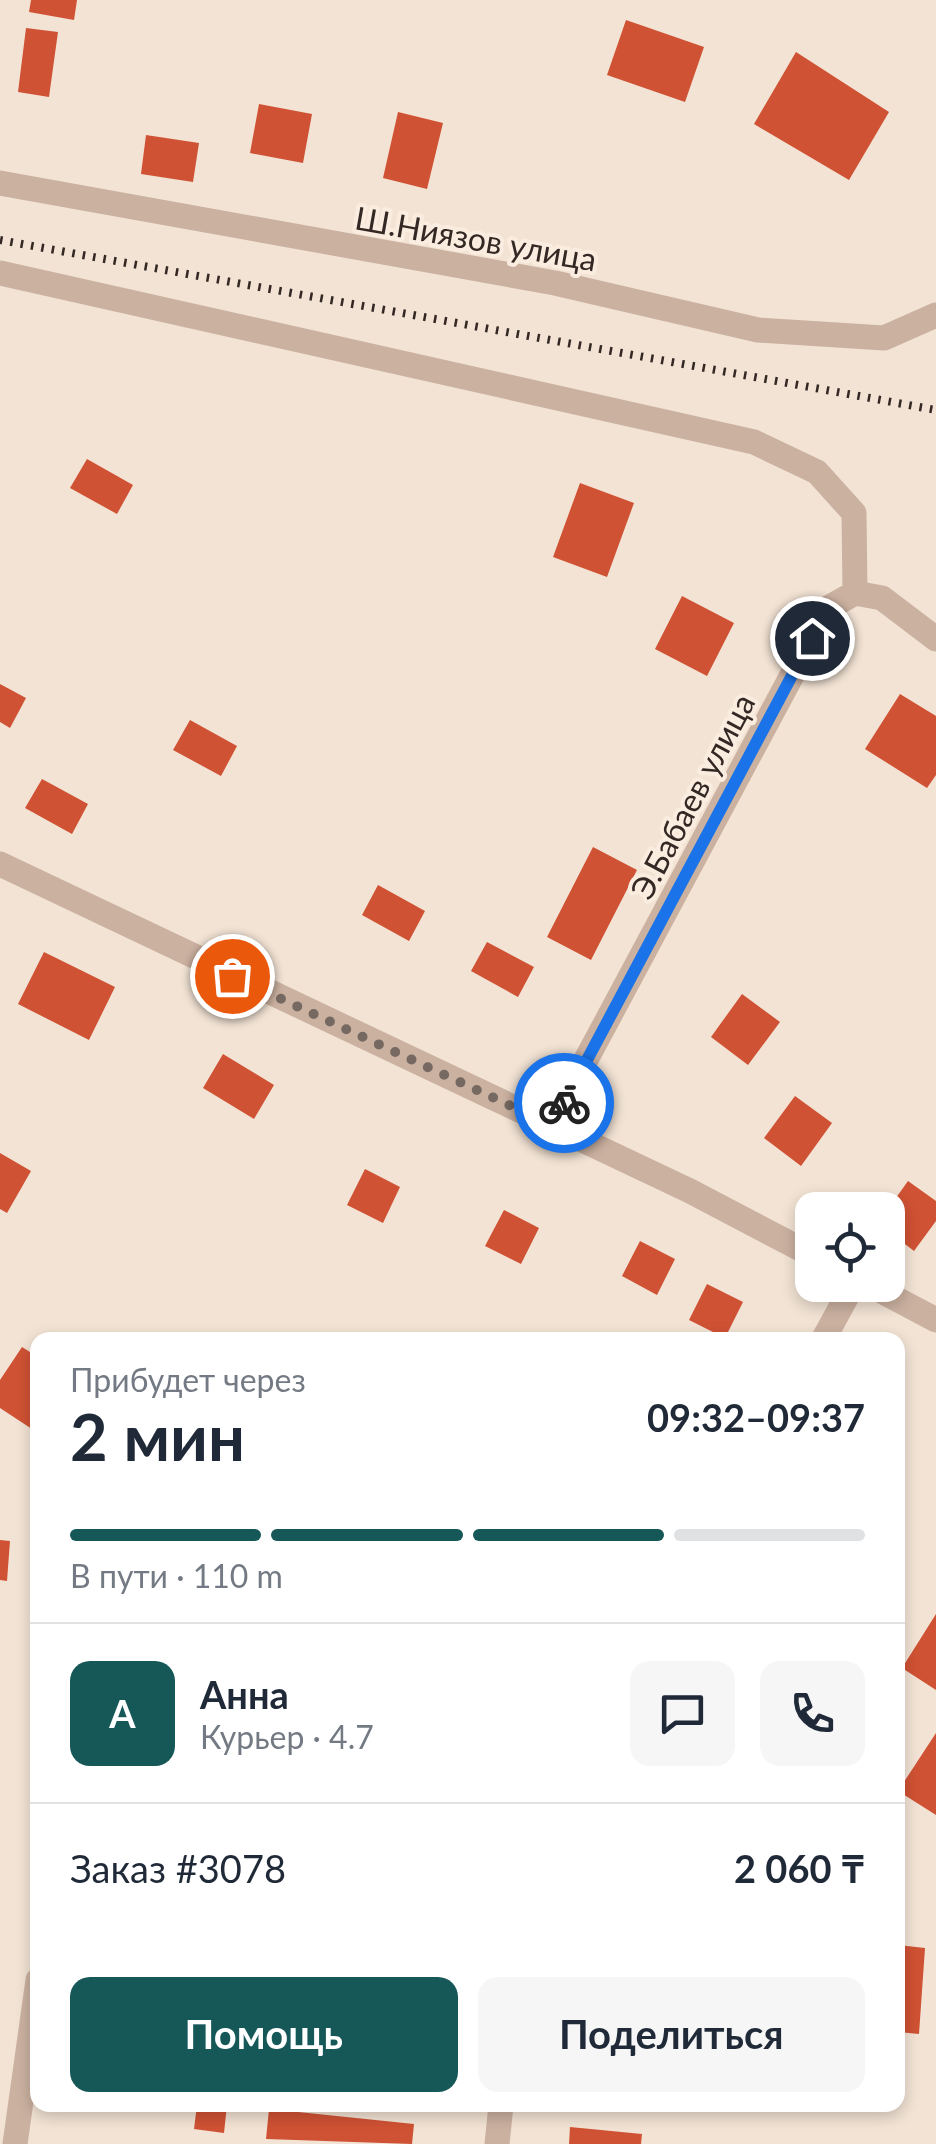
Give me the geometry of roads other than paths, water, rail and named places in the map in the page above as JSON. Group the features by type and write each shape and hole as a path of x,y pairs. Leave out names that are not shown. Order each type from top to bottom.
{"street":[{"name":"Ш.Ниязов улица","path":"0,182 555,283 758,330 884,338 936,315"},
{"path":"0,273 754,442 817,472 854,513 856,593 882,598 936,639"},
{"name":"Э.Бабаев улица","path":"552,1125 828,608 856,593"},
{"path":"0,864 552,1125 795,1246"},
{"path":"827,1332 844,1302"},
{"path":"902,1302 936,1320"},
{"path":"15,2144 30,2037"},
{"path":"497,2144 500,2112"}],"railway":[{"path":"0,240 936,410"}]}
